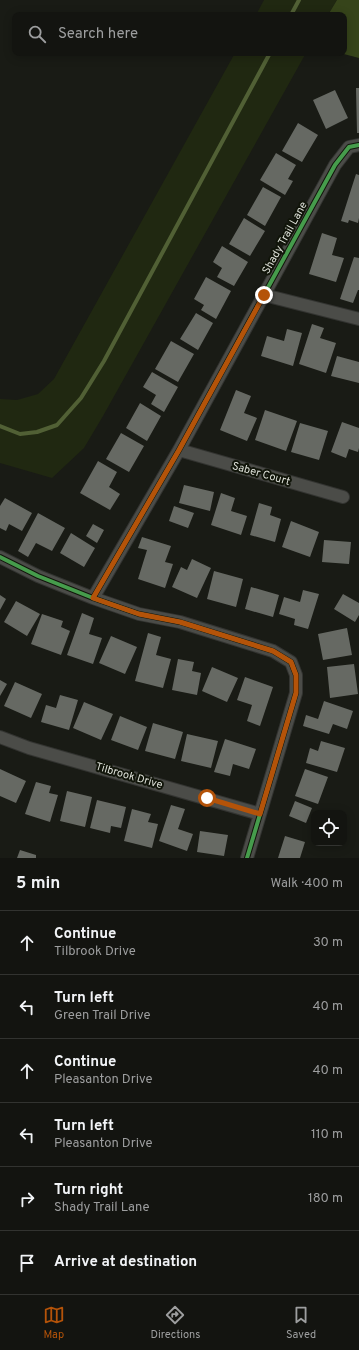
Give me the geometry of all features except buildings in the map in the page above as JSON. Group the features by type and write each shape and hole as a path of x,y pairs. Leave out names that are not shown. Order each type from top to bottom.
{"street":[{"name":"Shady Trail Lane","path":"93,598 179,450 335,165 349,147 359,144"},
{"path":"264,295 359,319"},
{"name":"Saber Court","path":"179,450 343,497"},
{"path":"0,557 38,576 93,598 139,614 180,622 273,651 291,662 296,675 296,693 247,858"},
{"name":"Tilbrook Drive","path":"0,737 29,748 260,814"}],"green space":[{"path":"264,0 337,0 330,12 258,12"},
{"path":"337,0 359,0 359,58 347,55 347,12 330,12"},
{"path":"233,56 304,56 84,448 52,478 0,463 0,399 17,400 38,394 54,379"}],"waterway":[{"path":"293,12 299,0"},
{"path":"0,426 20,434 37,432 57,425 81,398 104,361 268,56"}],"cycle path":[{"path":"93,598 179,450 335,165 349,147 359,145"},
{"path":"0,557 38,576 93,598 139,614 180,622 273,651 291,662 296,675 296,693 247,858"}],"route":[{"path":"207,798 260,814 296,693 296,675 291,662 273,651 180,622 139,614 93,598 179,450 264,295"}]}
